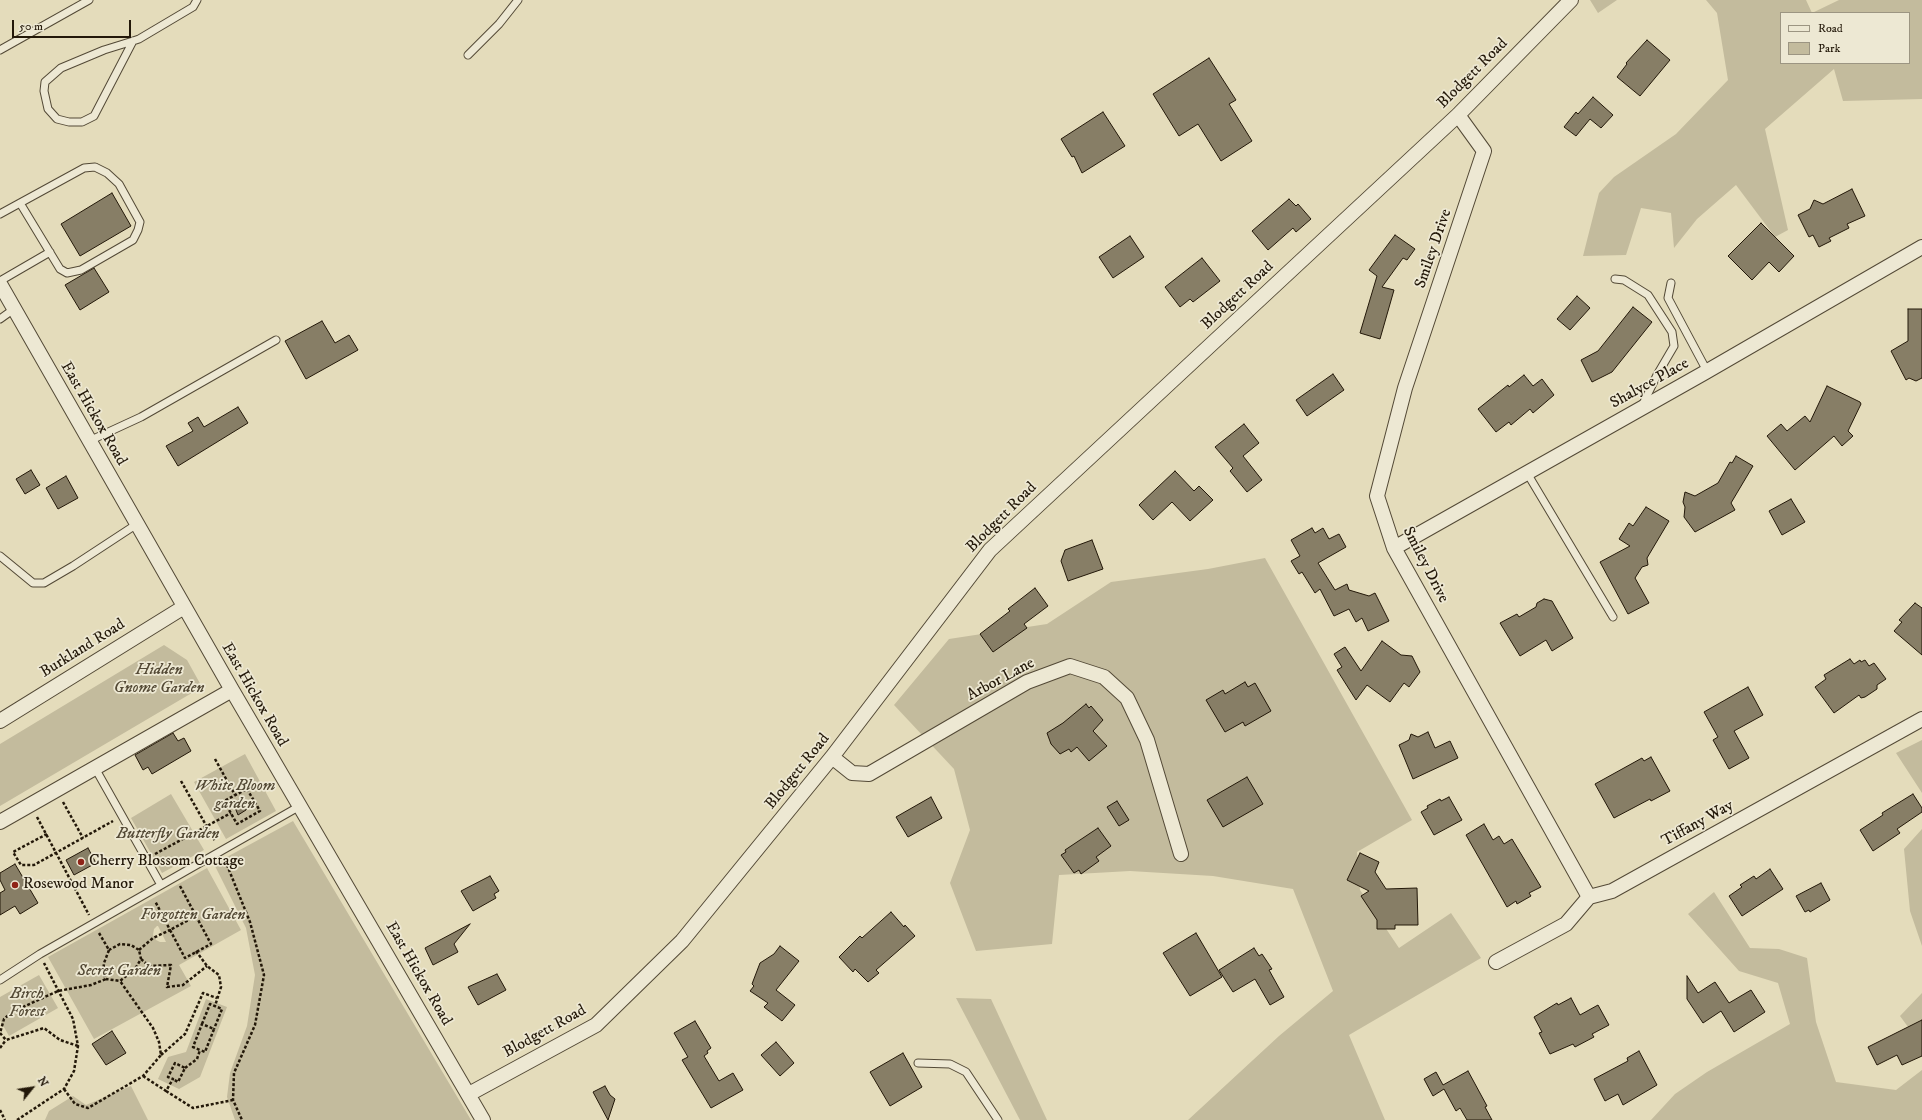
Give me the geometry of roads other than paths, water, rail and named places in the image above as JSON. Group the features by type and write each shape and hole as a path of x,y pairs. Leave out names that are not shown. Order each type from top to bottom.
{"street":[{"name":"Blodgett Road","path":"468,1094 596,1025 682,941 832,757 990,550 1458,115 1571,0"},
{"name":"Smiley Drive","path":"1458,115 1484,151 1405,388 1377,496 1394,548 1589,897"},
{"name":"Shalyce Place","path":"1394,548 1707,371 1922,247"},
{"name":"East Hickox Road","path":"0,283 136,524 484,1120"},
{"name":"Burkland Road","path":"0,721 184,607"},
{"name":"Arbor Lane","path":"832,757 852,773 869,774 1028,682 1070,666 1104,677 1127,698 1147,740 1181,854"},
{"path":"0,822 232,690"},
{"name":"Tiffany Way","path":"1589,897 1612,891 1922,718"},
{"path":"1496,962 1566,924 1589,897"}],"lane":[{"path":"0,50 89,0"},
{"path":"133,41 94,116 82,122 69,122 57,119 48,109 44,91 45,82 49,77 61,68 104,50 133,41 182,15 193,7 197,0"},
{"path":"468,55 499,24 518,0"},
{"path":"0,214 20,203 84,168 95,167 107,173 119,184 140,222 133,240 90,266 67,273 62,271 20,203"},
{"path":"0,283 50,252"},
{"path":"1615,280 1624,280 1648,295 1672,332 1674,346 1640,409"},
{"path":"1671,283 1668,298 1707,371"},
{"path":"0,319 14,309"},
{"path":"89,441 141,417 276,340"},
{"path":"1527,473 1613,618"},
{"path":"0,556 33,583 44,583 73,566 136,524"},
{"path":"95,768 161,885"},
{"path":"0,980 40,954 300,806"},
{"path":"918,1063 950,1064 966,1072 998,1120"}],"place":[{"name":"Cherry Blossom Cottage","path":"81,862"},
{"name":"Rosewood Manor","path":"15,885"}],"park label":[{"name":"Hidden Gnome Garden","path":"159,680"},
{"name":"White Bloom garden","path":"235,796"},
{"name":"Butterfly Garden","path":"168,835"},
{"name":"Forgotten Garden","path":"193,916"},
{"name":"Secret Garden","path":"119,972"},
{"name":"Birch Forest","path":"27,1004"}]}
